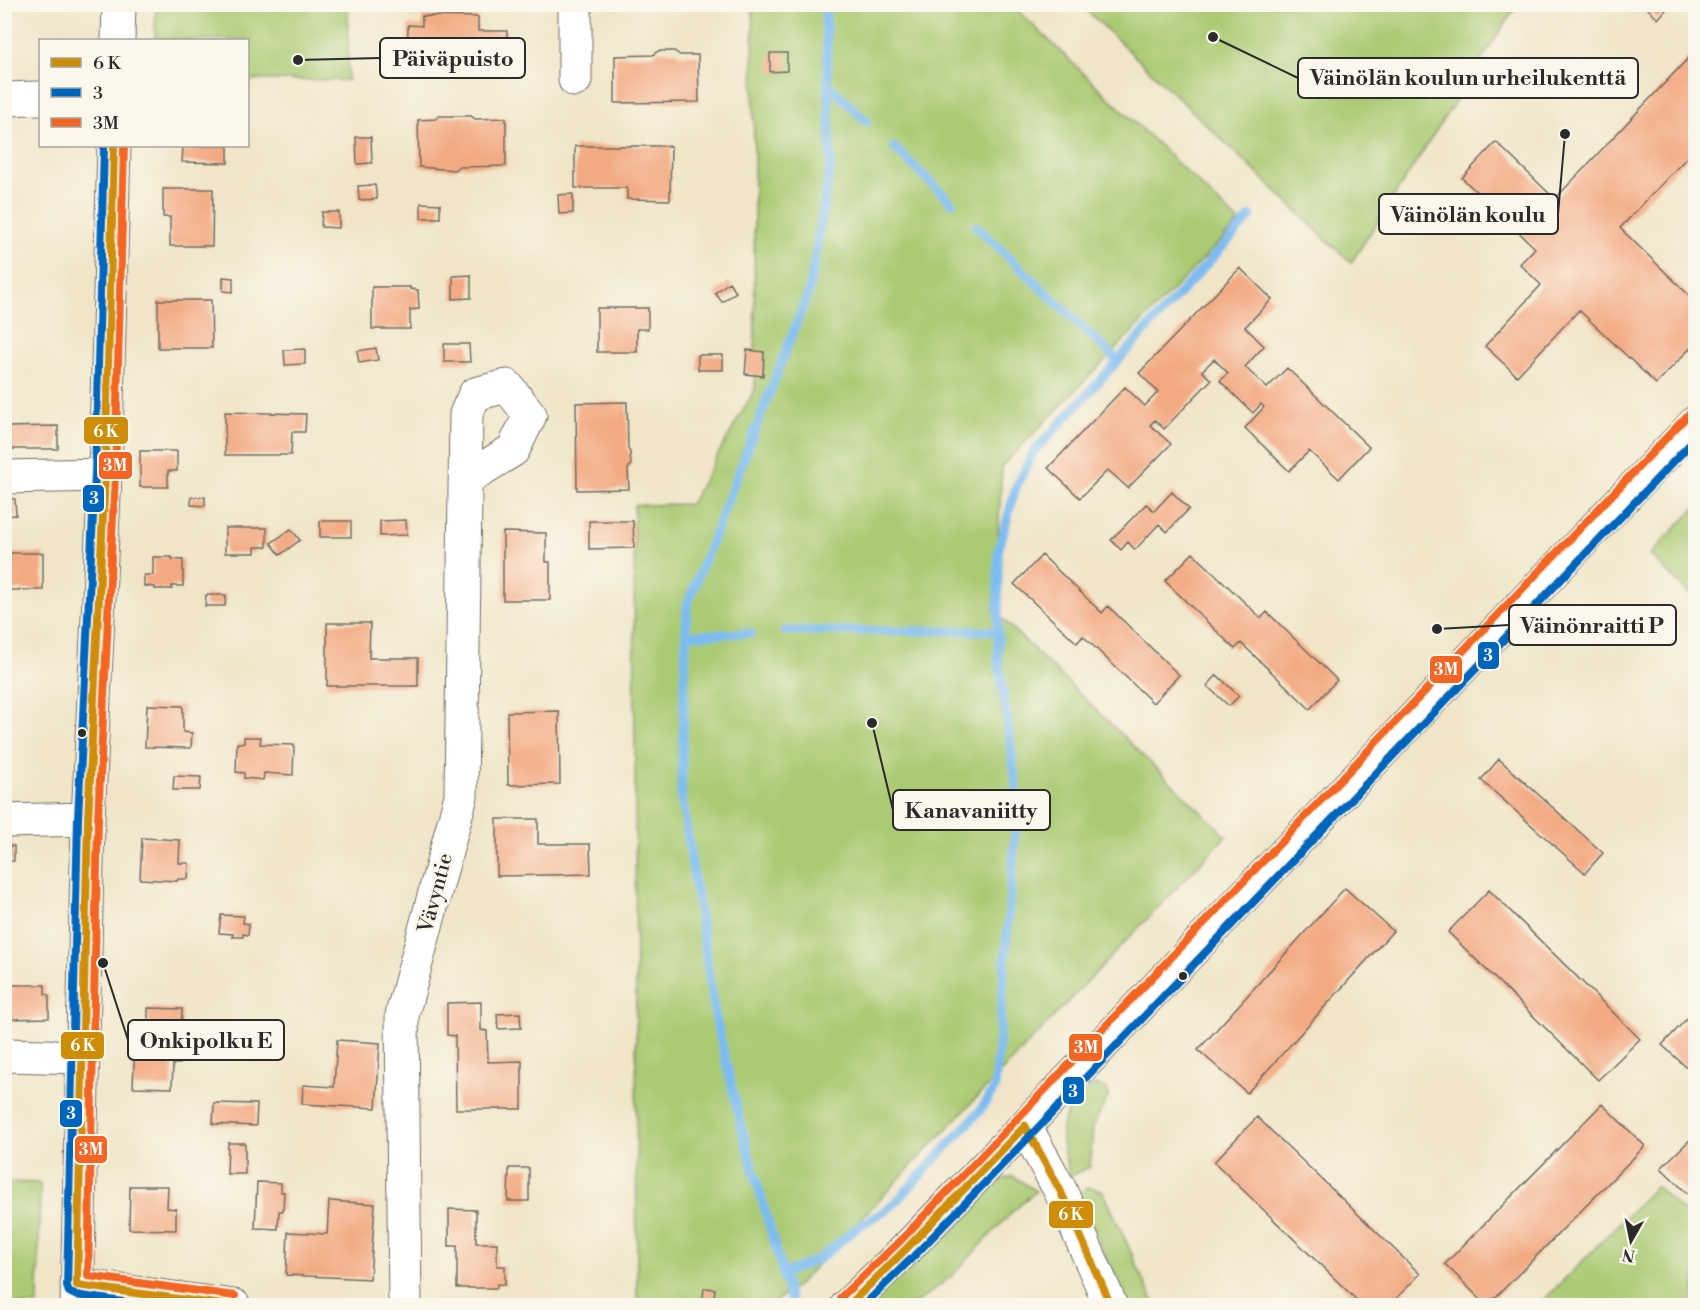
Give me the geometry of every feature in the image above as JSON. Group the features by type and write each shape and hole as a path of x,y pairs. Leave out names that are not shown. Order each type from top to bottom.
{"street":[{"path":"118,39 119,4"},
{"path":"575,4 575,80"},
{"path":"4,99 39,98"},
{"path":"114,147 105,476 88,819 77,1295 234,1305"},
{"path":"847,1305 908,1248 1695,422"},
{"path":"4,477 105,476"},
{"name":"Vävyntie","path":"405,1305 402,1014 461,796 466,479"},
{"path":"4,821 88,819"},
{"path":"4,1055 82,1057"},
{"path":"1025,1126 1060,1190 1110,1305"}],"green space":[{"path":"156,5 348,5 348,80 249,80 249,39 155,39"},
{"path":"753,5 1012,5 1239,222 1002,466 994,611 1226,836 797,1286 770,1305 637,1305 634,505 690,504 755,389"},
{"path":"1081,5 1517,5 1351,263"},
{"path":"1695,508 1695,599 1650,555"},
{"path":"1094,1085 1106,1088 1109,1095 1093,1126 1090,1167 1070,1176 1063,1147 1062,1125 1072,1106"},
{"path":"1013,1176 1036,1191 1012,1212 952,1276 914,1305 868,1306 987,1184"},
{"path":"5,1182 40,1183 38,1305 5,1305"},
{"path":"1656,1186 1695,1223 1695,1305 1539,1305"},
{"path":"1088,1187 1103,1191 1155,1305 1127,1305 1078,1194"}],"building":[{"path":"1643,4 1671,4 1658,19"},
{"path":"422,16 478,17 478,31 507,31 506,74 473,74 472,69 435,70 435,74 407,75 408,25 422,26"},
{"path":"1696,50 1696,148 1620,228 1696,302 1696,342 1656,384 1579,310 1517,376 1485,346 1541,285 1520,264 1535,248 1462,178 1496,142 1555,199"},
{"path":"658,51 698,55 699,102 615,103 615,56 653,55"},
{"path":"770,53 787,53 787,71 770,72"},
{"path":"439,116 471,116 475,119 506,118 506,166 458,167 455,170 419,167 418,120 436,119"},
{"path":"356,137 371,137 372,163 357,164"},
{"path":"575,146 671,146 670,200 627,199 627,188 575,188"},
{"path":"183,147 228,147 228,163 182,162"},
{"path":"375,185 377,199 359,200 358,186"},
{"path":"163,189 213,189 212,246 170,246 170,217 163,217"},
{"path":"573,194 573,213 559,214 558,195"},
{"path":"421,203 440,204 440,218 421,218"},
{"path":"322,212 339,212 339,228 321,227"},
{"path":"4,263 8,263 8,311 4,311"},
{"path":"1240,268 1272,299 1245,327 1264,346 1245,367 1267,388 1287,368 1369,447 1339,479 1309,451 1289,471 1245,428 1264,407 1261,404 1253,413 1220,381 1228,373 1214,359 1202,371 1211,380 1164,429 1155,420 1150,425 1171,444 1128,488 1108,470 1080,498 1048,468 1125,387 1145,406 1158,392 1139,373"},
{"path":"471,275 471,298 453,299 453,276"},
{"path":"223,277 233,278 233,292 223,291"},
{"path":"729,282 736,292 722,302 715,293"},
{"path":"372,287 410,287 410,289 418,290 419,309 410,310 410,329 372,329"},
{"path":"158,300 211,300 212,348 158,348"},
{"path":"597,308 648,308 648,329 637,329 637,352 597,352"},
{"path":"444,344 469,344 470,362 444,362"},
{"path":"376,348 378,360 359,363 357,351"},
{"path":"305,349 305,364 285,365 284,350"},
{"path":"747,350 764,352 763,376 745,374"},
{"path":"698,355 723,355 723,370 698,370"},
{"path":"627,402 628,449 631,465 628,469 629,489 577,490 576,403"},
{"path":"225,412 306,414 305,432 292,432 291,455 225,455"},
{"path":"58,426 58,449 4,449 4,427"},
{"path":"140,451 177,451 177,471 168,471 168,487 140,487"},
{"path":"1172,492 1189,509 1167,532 1159,524 1135,550 1128,542 1121,550 1111,540 1146,504 1154,511"},
{"path":"191,497 205,497 205,506 191,505"},
{"path":"4,499 15,499 16,515 4,516"},
{"path":"406,520 407,535 380,536 380,521"},
{"path":"320,521 351,521 351,537 320,537"},
{"path":"589,521 633,521 634,548 589,549"},
{"path":"225,528 267,528 267,547 255,547 255,553 225,553"},
{"path":"291,529 300,540 280,555 271,543"},
{"path":"503,532 546,533 546,562 550,562 550,600 503,600"},
{"path":"4,553 43,553 43,590 4,590"},
{"path":"1193,553 1261,618 1267,612 1337,680 1310,709 1241,643 1235,649 1165,581"},
{"path":"1042,555 1102,613 1108,606 1179,675 1153,703 1083,636 1077,643 1014,584"},
{"path":"153,557 172,557 172,559 183,560 183,586 172,586 172,589 155,589 155,587 144,586 144,575 153,575"},
{"path":"206,595 226,595 225,606 205,606"},
{"path":"327,623 370,623 369,658 418,658 418,686 327,686"},
{"path":"1217,675 1239,696 1229,706 1207,686"},
{"path":"147,705 183,706 183,732 192,733 191,748 145,747"},
{"path":"559,711 560,784 508,785 507,712"},
{"path":"244,737 261,737 260,744 294,745 293,775 264,773 263,780 244,778 244,773 236,772 237,743 244,743"},
{"path":"1499,759 1603,853 1585,873 1481,780"},
{"path":"174,776 201,777 200,790 173,790"},
{"path":"497,819 538,819 538,844 590,844 591,874 497,876"},
{"path":"142,838 180,840 179,863 189,863 188,879 177,881 140,879"},
{"path":"4,846 14,846 14,861 4,861"},
{"path":"1345,888 1393,931 1247,1093 1198,1050"},
{"path":"1489,890 1640,1039 1598,1080 1448,932"},
{"path":"221,915 244,916 243,923 249,924 248,935 232,937 233,934 219,933"},
{"path":"12,985 45,985 45,994 49,995 49,1018 10,1019"},
{"path":"481,1002 481,1030 487,1031 488,1062 522,1061 522,1109 456,1109 455,1036 447,1035 447,1003"},
{"path":"148,1008 182,1009 180,1064 173,1064 172,1088 133,1087 135,1037 148,1037"},
{"path":"1696,1009 1696,1076 1662,1045"},
{"path":"520,1013 521,1028 498,1029 497,1014"},
{"path":"337,1040 380,1043 376,1108 302,1104 303,1085 334,1087"},
{"path":"214,1103 257,1104 256,1126 213,1124"},
{"path":"1602,1104 1645,1146 1487,1306 1445,1264"},
{"path":"1257,1117 1420,1274 1389,1306 1363,1306 1214,1162"},
{"path":"1696,1134 1696,1202 1661,1168"},
{"path":"228,1143 245,1143 245,1174 227,1174"},
{"path":"509,1168 529,1168 529,1201 508,1201"},
{"path":"257,1182 281,1183 281,1192 284,1192 283,1211 279,1211 278,1229 255,1228"},
{"path":"130,1186 168,1186 167,1208 176,1209 176,1230 129,1229"},
{"path":"329,1201 375,1204 370,1279 286,1275 288,1232 327,1234"},
{"path":"449,1209 476,1210 476,1243 497,1243 497,1266 505,1266 505,1285 497,1284 497,1288 457,1288 457,1246 449,1246"},
{"path":"704,1288 715,1289 713,1306 702,1306"}],"waterway":[{"path":"792,1306 741,1126 715,1015 681,793 687,605 809,291 831,162 825,4"},
{"path":"828,84 867,122"},
{"path":"894,147 952,203"},
{"path":"783,1274 819,1259 855,1229 892,1206 979,1112 995,1088 1018,797 998,658 998,552 1016,487 1034,452 1251,216"},
{"path":"976,226 1118,361"},
{"path":"785,631 998,631"},
{"path":"686,635 751,633"}],"transit line":[{"name":"3","path":"104,147 95,475 78,819 67,1286 69,1292 75,1295 151,1306"},
{"path":"77,1285 88,819 105,475 114,147"},
{"name":"3M","path":"124,147 115,476 98,819 88,1276 235,1296"},
{"name":"3M","path":"840,1298 900,1241 1688,415"},
{"name":"3","path":"863,1306 1033,1133 1696,438"},
{"path":"1025,1126 1060,1190 1111,1306"},
{"path":"848,1306 1025,1126"},
{"path":"77,1285 230,1306"}],"place":[{"name":"Väinölän koulun urheilukenttä","path":"1213,37"},
{"name":"Päiväpuisto","path":"298,60"},
{"name":"Väinölän koulu","path":"1565,134"},
{"name":"Väinönraitti P","path":"1437,629"},
{"name":"Kanavaniitty","path":"872,723"},
{"name":"Onkipolku E","path":"103,963"}]}
